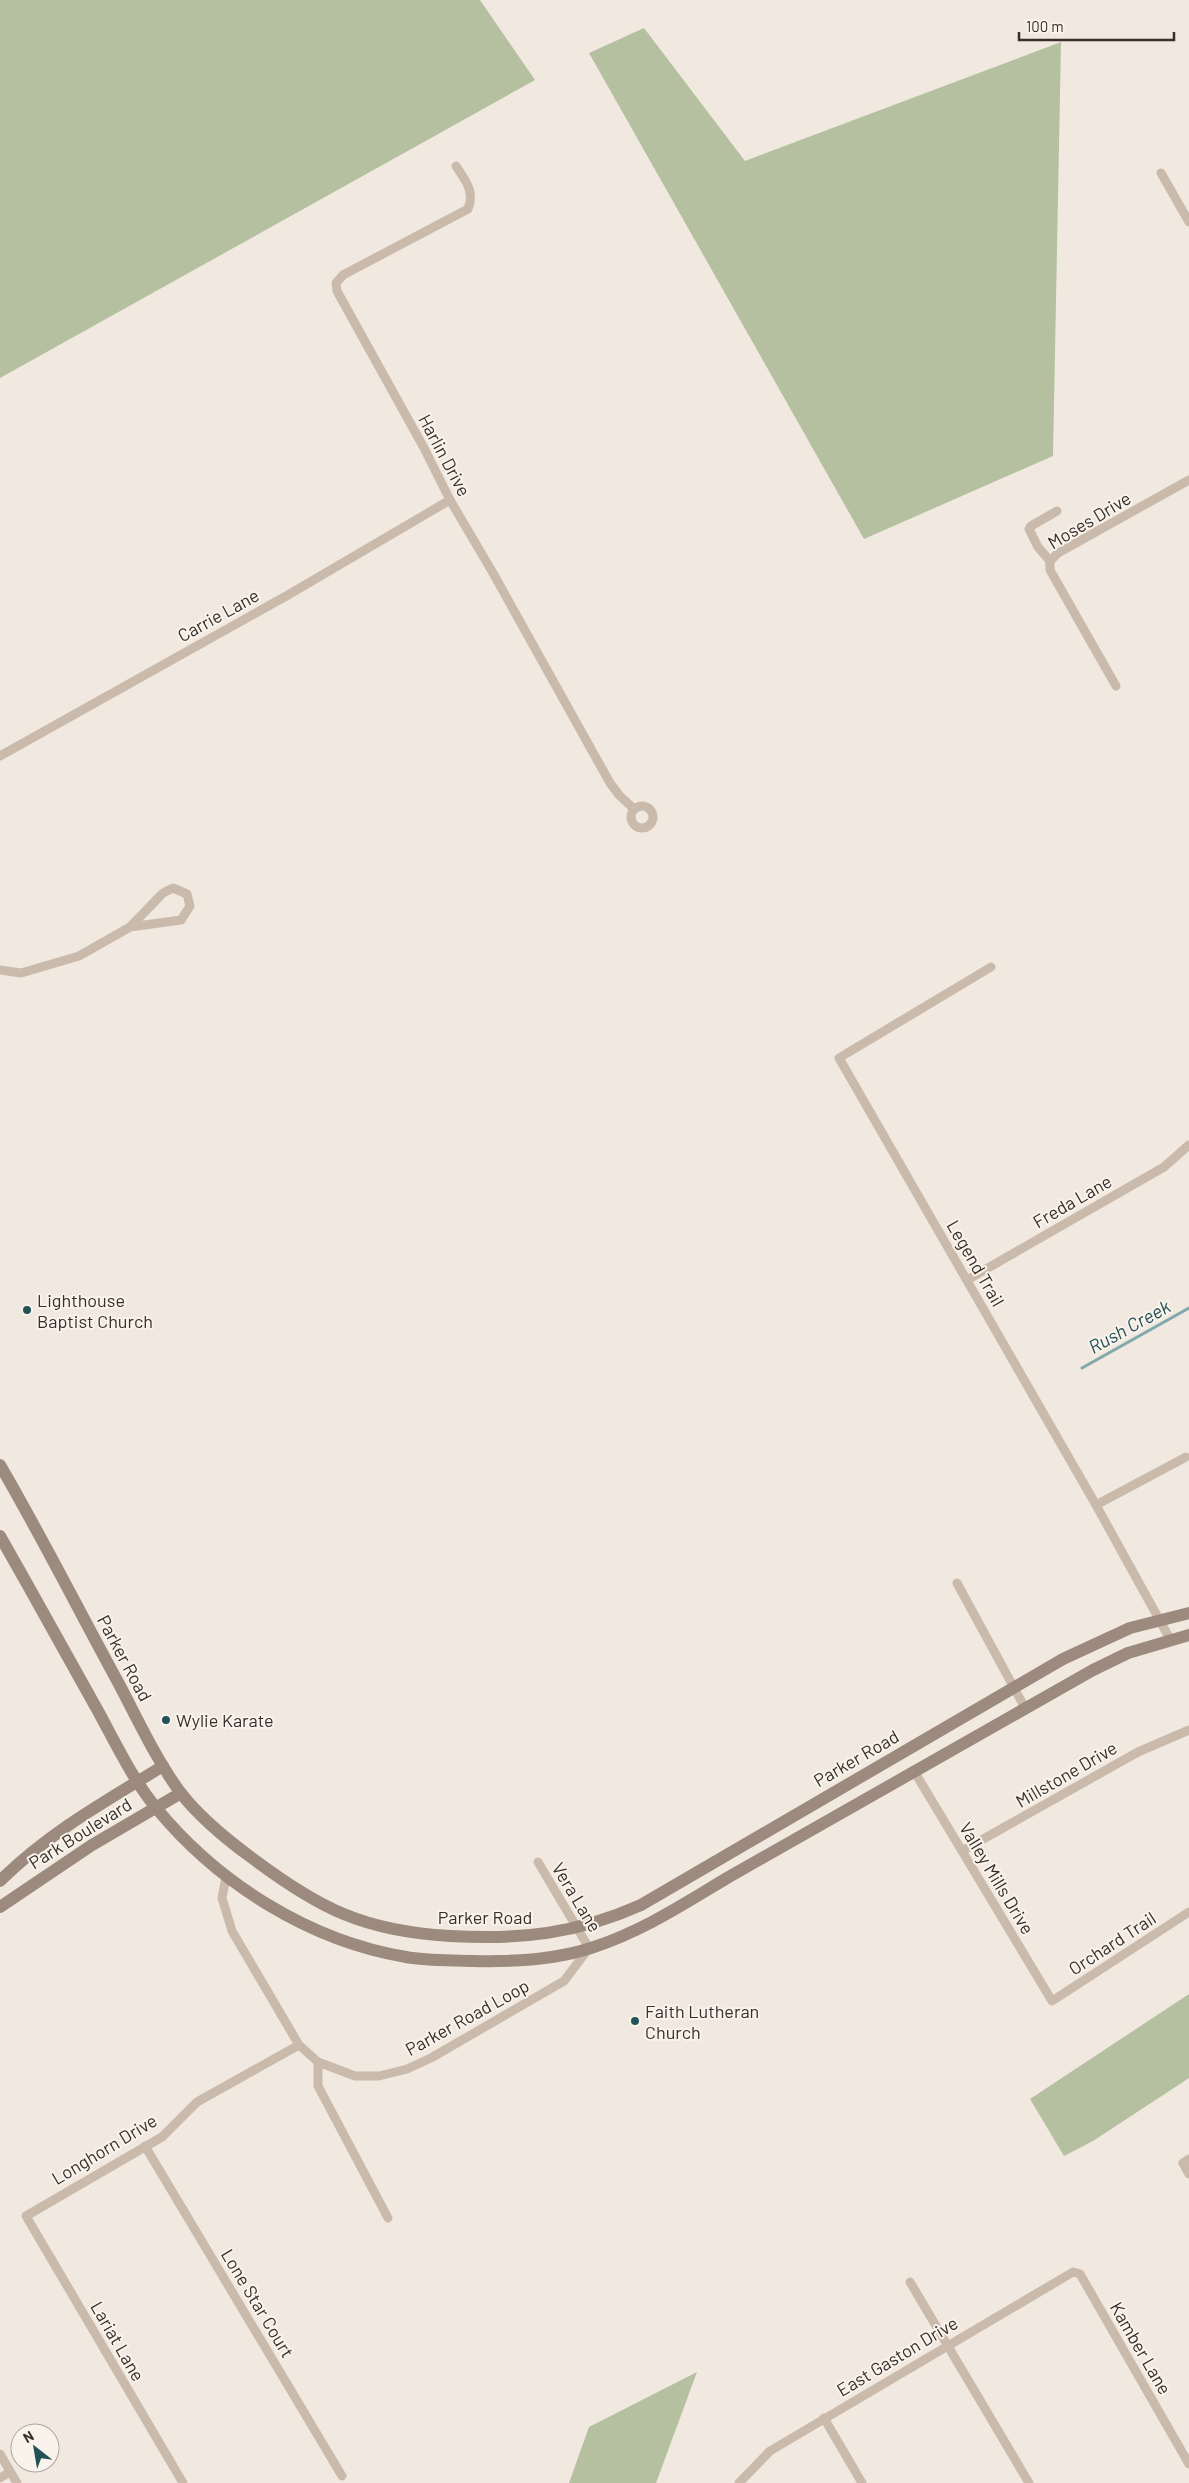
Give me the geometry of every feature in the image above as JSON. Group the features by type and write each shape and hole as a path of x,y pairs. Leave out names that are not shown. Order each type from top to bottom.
{"main road":[{"name":"Parker Road","path":"0,1466 164,1766 181,1793 228,1841 300,1894 336,1912 362,1921 410,1933 510,1938 606,1921 641,1905 1014,1687 1088,1646 1130,1628 1189,1612"},
{"path":"0,1536 138,1782 155,1807 193,1848 226,1877 271,1906 330,1936 407,1957 488,1961 524,1960 589,1948 623,1936 667,1915 727,1878 914,1771 1025,1708 1128,1653 1170,1639 1189,1635"},
{"name":"Park Boulevard","path":"0,1881 30,1852 46,1840 101,1802 164,1766"},
{"name":"Park Boulevard","path":"0,1907 84,1850 181,1793"}],"street":[{"name":"Harlin Drive","path":"456,166 471,192 472,200 468,209 343,275 336,283 337,291 424,448 450,500 493,573 610,783 619,795 634,809"},
{"path":"1161,173 1189,222"},
{"name":"Moses Drive","path":"1116,686 1050,570 1050,561 1058,553 1189,480"},
{"name":"Carrie Lane","path":"0,756 288,595 450,500"},
{"path":"1050,561 1038,547 1030,530 1031,526 1057,511"},
{"path":"0,970 21,973 79,956 130,927 163,893 173,888 187,894 190,906 181,920 130,927"},
{"name":"Legend Trail","path":"991,967 839,1058 1096,1505 1170,1639"},
{"name":"Freda Lane","path":"967,1280 1164,1167 1189,1145"},
{"path":"1096,1505 1186,1457"},
{"path":"957,1583 1025,1708"},
{"name":"Millstone Drive","path":"962,1852 1138,1752 1189,1730"},
{"name":"Valley Mills Drive","path":"914,1771 1052,2001"},
{"name":"Vera Lane","path":"538,1862 589,1948"},
{"name":"Parker Road Loop","path":"226,1877 222,1898 232,1931 299,2045 318,2062 355,2076 379,2076 407,2069 431,2058 564,1981 589,1948"},
{"name":"Orchard Trail","path":"1052,2001 1189,1912"},
{"name":"Longhorn Drive","path":"26,2216 162,2137 197,2102 299,2045"},
{"path":"318,2062 318,2086 388,2218"},
{"name":"Lone Star Court","path":"145,2146 342,2476"},
{"path":"1186,2161 1189,2174"},
{"name":"Lariat Lane","path":"26,2216 183,2483"},
{"name":"East Gaston Drive","path":"740,2483 770,2451 948,2344 1073,2272 1080,2274"},
{"name":"Kamber Lane","path":"1080,2274 1189,2464"},
{"path":"910,2282 1029,2483"},
{"path":"824,2418 862,2483"},
{"path":"0,2454 10,2472 0,2478"}],"green space":[{"path":"0,0 480,0 535,80 0,378"},
{"path":"644,28 745,161 1061,42 1053,456 864,539 589,53"},
{"path":"1189,1994 1189,2078 1093,2141 1064,2156 1030,2099"},
{"path":"697,2372 656,2483 569,2483 589,2427"}],"waterway":[{"name":"Rush Creek","path":"1082,1368 1189,1308"}],"place":[{"name":"Lighthouse Baptist Church","path":"27,1310"},
{"name":"Wylie Karate","path":"166,1720"},
{"name":"Faith Lutheran Church","path":"635,2021"}]}
